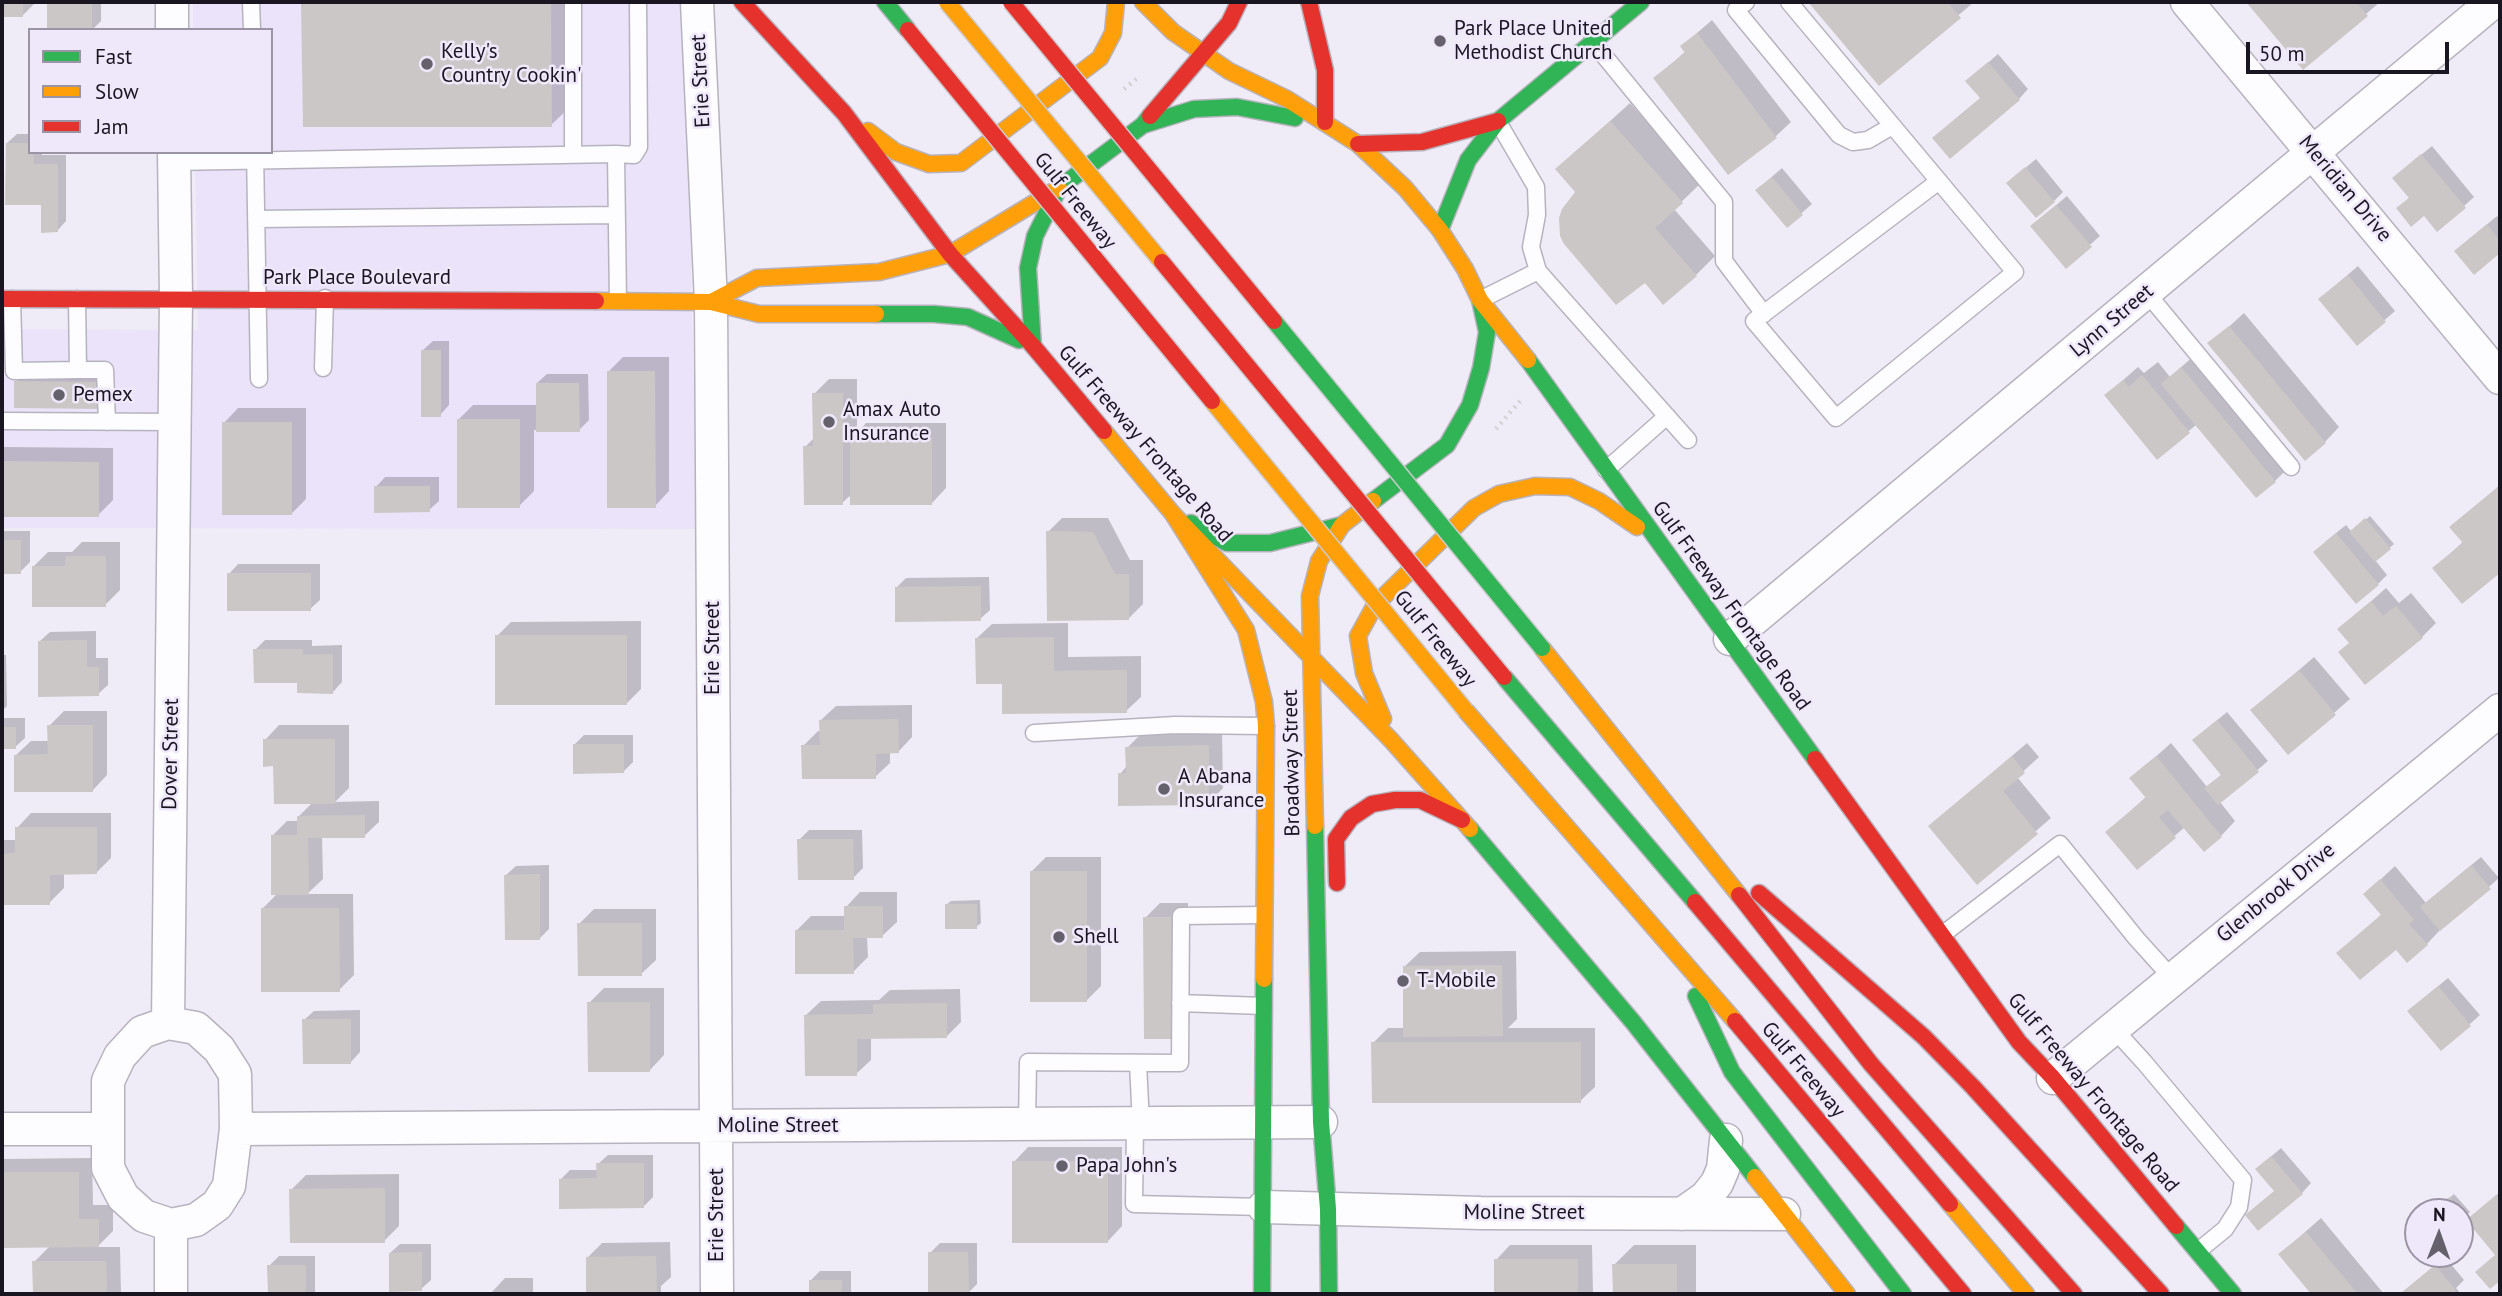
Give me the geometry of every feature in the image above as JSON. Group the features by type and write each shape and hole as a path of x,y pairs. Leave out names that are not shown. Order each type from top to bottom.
{"main road":[{"name":"Gulf Freeway Frontage Road","path":"742,2 844,113 950,254 1033,346 1173,514 1391,740 1462,820 1633,1022 1847,1294"},
{"name":"Gulf Freeway","path":"885,2 1466,711 1670,944 1963,1294"},
{"name":"Gulf Freeway","path":"947,2 1504,677 2026,1294"},
{"path":"1011,2 1542,648 1871,1063 2074,1294"},
{"path":"844,113 896,152 929,164 961,163 1100,58 1113,33 1115,2"},
{"name":"Gulf Freeway Frontage Road","path":"1143,2 1173,32 1229,71 1287,99 1358,144 1405,188 1440,230 1465,269 1480,300 1534,368 2019,1042 2053,1077 2233,1294"},
{"path":"1033,346 1028,268 1035,236 1059,188 1143,125 1229,23 1239,2"},
{"path":"1143,125 1194,109 1237,107 1325,122 1325,70 1309,2"},
{"path":"1440,230 1468,160 1498,121 1641,2"},
{"path":"1358,144 1422,142 1498,121"},
{"name":"Park Place Boulevard","path":"711,302 757,278 878,272 950,254 1059,188"},
{"name":"Park Place Boulevard","path":"7,299 324,298 711,302 759,314 934,314 968,317 1033,346"},
{"name":"Broadway Street","path":"1329,1294 1328,1209 1321,1122 1310,596 1319,561 1342,525 1447,445 1470,405 1481,368 1487,332 1480,300"},
{"path":"1391,740 1364,673 1358,646 1359,636 1375,605 1475,508 1499,494 1535,486 1570,487 1599,500 1659,542"},
{"path":"1173,514 1227,543 1269,544 1342,525"},
{"name":"Broadway Street","path":"1173,514 1246,630 1262,687 1266,726 1262,1294"},
{"path":"1316,916 1337,886 1336,839 1351,818 1372,804 1420,800 1462,820"},
{"path":"1694,837 1924,1037 1973,1087 2161,1294"},
{"path":"1670,944 1732,1072 1903,1294"}],"street":[{"path":"172,2 172,28"},
{"name":"Erie Street","path":"697,2 711,302 717,1294"},
{"name":"Meridian Drive","path":"2187,2 2500,378"},
{"name":"Lynn Street","path":"1730,639 2493,2"},
{"name":"Dover Street","path":"168,1023 176,298 174,157"},
{"name":"Glenbrook Drive","path":"2053,1077 2500,710"},
{"path":"168,1023 196,1028 219,1049 234,1074 236,1129 229,1186 217,1205 196,1220 170,1225 144,1216 122,1197 108,1168 108,1082 120,1055 142,1032 168,1023"},
{"name":"Moline Street","path":"236,1129 1321,1122"},
{"path":"2,1129 108,1129"},
{"path":"1682,1214 1706,1197 1717,1184 1723,1169 1726,1140"},
{"name":"Moline Street","path":"1264,1207 1784,1214"},
{"path":"170,1225 171,1294"}],"lane":[{"path":"251,2 252,28"},
{"path":"573,2 573,155"},
{"path":"174,157 634,155 639,146 638,2"},
{"path":"1746,2 1736,10 1839,135 1853,142 1868,140 1892,125"},
{"path":"1788,2 1892,125 1939,181 2015,272 1836,418 1754,321 1939,181"},
{"path":"1592,41 1724,202 1724,261 1764,314"},
{"path":"1498,121 1536,187 1537,215 1531,247 1538,271 1688,440"},
{"path":"616,154 618,301"},
{"path":"255,157 259,379"},
{"path":"256,219 616,215"},
{"path":"1480,300 1538,271"},
{"path":"2146,292 2291,467"},
{"path":"323,368 324,298"},
{"path":"7,299 8,371 105,370 107,422"},
{"path":"77,299 78,370"},
{"path":"1606,470 1667,416"},
{"path":"2,421 175,422"},
{"path":"1034,733 1175,725 1266,726"},
{"path":"1942,935 2060,844 2172,978"},
{"path":"1027,1125 1028,1062 1180,1063 1181,916 1264,915"},
{"path":"1180,1003 1263,1006"},
{"path":"2112,1027 2243,1181 2239,1207 2225,1229 2198,1251"},
{"path":"1138,1063 1134,1204 1264,1207"}],"shaded area":[{"path":"193,2 685,2 697,529 2,528 2,329 198,330 195,154 273,154 273,28 193,28"}],"building":[{"path":"2,2 23,2 23,17 2,17"},
{"path":"47,2 92,2 92,28 47,28"},
{"name":"Kelly's Country Cookin'","path":"301,2 551,2 552,127 303,127"},
{"path":"1808,2 1947,2 1961,18 1879,86"},
{"path":"2246,2 2356,2 2368,16 2303,70"},
{"path":"1697,33 1777,138 1728,175 1653,78 1685,53 1680,46"},
{"path":"1988,62 2020,100 1950,159 1932,138 1980,98 1965,81"},
{"path":"1610,121 1683,203 1655,228 1697,276 1663,305 1645,283 1616,305 1560,236 1559,218 1562,209 1575,192 1555,169"},
{"path":"6,143 28,143 28,154 33,154 34,164 58,164 58,232 41,233 41,205 5,205"},
{"path":"2421,154 2466,208 2437,232 2424,216 2411,227 2396,208 2409,198 2392,178"},
{"path":"2025,167 2055,202 2036,218 2006,183"},
{"path":"1772,177 1803,215 1787,228 1755,190"},
{"path":"2056,205 2092,247 2066,269 2030,226"},
{"path":"2487,224 2500,241 2500,253 2474,275 2454,251"},
{"path":"2348,275 2386,322 2357,346 2318,299"},
{"path":"2229,326 2326,443 2305,461 2207,343"},
{"path":"421,350 441,350 441,417 421,417"},
{"path":"2181,367 2276,482 2256,498 2161,384"},
{"path":"607,371 655,371 656,508 607,508"},
{"path":"2142,375 2190,433 2157,460 2104,395 2123,380 2129,387"},
{"name":"Pemex","path":"14,381 104,382 104,409 14,408"},
{"path":"536,383 579,383 580,432 536,432"},
{"path":"812,393 843,393 843,505 804,505 803,446 813,446"},
{"path":"457,419 520,419 520,508 457,508"},
{"path":"222,422 292,422 292,515 222,515"},
{"path":"850,437 932,437 932,505 850,505"},
{"path":"2,461 99,462 99,517 2,517"},
{"path":"374,486 430,486 430,512 374,513"},
{"path":"2499,486 2500,573 2462,604 2432,568 2463,543 2449,527"},
{"path":"2365,518 2391,549 2375,562 2349,532"},
{"path":"1046,531 1093,532 1115,574 1129,574 1129,620 1047,621"},
{"path":"2336,533 2379,585 2356,604 2313,552"},
{"path":"2,540 21,540 21,574 2,574"},
{"path":"66,556 106,556 106,607 32,607 32,566 65,566"},
{"path":"227,573 311,573 311,611 227,611"},
{"path":"981,586 981,621 895,622 895,587"},
{"path":"2371,601 2383,616 2396,606 2423,638 2365,685 2338,652 2349,643 2337,629"},
{"path":"495,635 627,635 627,705 495,705"},
{"path":"1054,637 1054,671 1127,670 1127,713 1002,714 1002,684 976,684 975,638"},
{"path":"87,640 87,667 99,667 99,696 38,697 38,641"},
{"path":"253,649 303,649 303,655 333,654 333,694 297,693 297,683 254,683"},
{"path":"2299,670 2336,715 2288,755 2250,710"},
{"path":"898,719 899,753 876,754 876,779 802,779 801,745 820,745 819,720"},
{"path":"2217,720 2259,772 2218,805 2204,788 2221,775 2192,740"},
{"path":"47,725 93,725 93,792 14,792 14,755 48,754"},
{"path":"2,727 16,727 16,749 2,749"},
{"path":"263,739 335,739 335,804 274,804 273,766 263,767"},
{"path":"573,744 624,744 624,773 573,774"},
{"name":"A Abana Insurance","path":"1209,745 1209,805 1118,806 1118,773 1126,773 1125,747"},
{"path":"2012,756 2025,773 2003,791 2038,834 1977,885 1928,826"},
{"path":"2156,756 2222,837 2204,852 2168,810 2159,817 2176,838 2137,870 2105,832 2146,798 2129,778"},
{"path":"365,815 365,838 308,838 309,895 271,895 271,835 297,835 297,816"},
{"path":"15,827 97,827 97,874 50,875 50,905 2,905 2,854 15,853"},
{"path":"797,839 853,839 854,880 798,880"},
{"path":"2471,865 2491,889 2440,931 2420,907"},
{"name":"Shell","path":"1030,871 1087,871 1087,1002 1030,1002"},
{"path":"540,874 540,940 505,940 504,875"},
{"path":"2380,879 2414,920 2409,924 2428,945 2407,963 2396,950 2360,980 2336,953 2381,915 2363,894"},
{"path":"945,904 977,904 977,929 945,929"},
{"path":"844,906 883,906 883,938 853,938 854,974 795,974 795,930 844,930"},
{"path":"261,908 339,908 340,992 261,992"},
{"name":"Shell","path":"1143,917 1174,917 1175,1039 1144,1039"},
{"path":"577,923 642,923 642,976 578,976"},
{"path":"1502,965 1503,1036 1403,1037 1403,966"},
{"path":"2438,986 2471,1026 2441,1051 2407,1011"},
{"path":"587,1002 650,1002 650,1072 588,1072"},
{"path":"947,1003 947,1038 857,1039 857,1076 805,1076 804,1015 873,1014 873,1004"},
{"path":"302,1019 351,1019 351,1064 303,1064"},
{"path":"1371,1042 1581,1042 1581,1103 1372,1103"},
{"path":"2271,1156 2303,1194 2258,1231 2245,1215 2274,1191 2255,1169"},
{"path":"1012,1161 1108,1161 1108,1243 1012,1243"},
{"path":"596,1163 644,1163 644,1208 559,1209 559,1179 597,1178"},
{"path":"2,1172 79,1172 79,1219 99,1219 99,1247 2,1248"},
{"path":"385,1188 385,1243 290,1243 289,1189"},
{"path":"2496,1195 2500,1200 2500,1281 2490,1289 2475,1272 2495,1255 2474,1230 2474,1213"},
{"path":"2306,1232 2358,1294 2311,1294 2278,1254"},
{"path":"422,1252 422,1291 389,1292 389,1253"},
{"path":"928,1252 968,1252 969,1294 928,1294"},
{"path":"656,1256 657,1293 586,1294 586,1257"},
{"path":"1494,1259 1578,1259 1578,1294 1494,1294"},
{"path":"32,1261 106,1261 107,1294 33,1294"},
{"path":"1612,1264 1677,1264 1677,1294 1613,1294"},
{"path":"267,1265 306,1265 306,1294 268,1294"},
{"path":"2431,1268 2437,1268 2456,1291 2452,1294 2400,1294"},
{"path":"809,1280 842,1280 842,1294 809,1294"}],"traffic: fast":[{"path":"885,2 908,30"},
{"path":"1440,230 1468,160 1498,121 1641,2"},
{"path":"1143,125 1194,109 1237,107 1295,118"},
{"path":"1033,346 1028,268 1035,236 1059,188 1143,125 1150,116"},
{"path":"1373,501 1447,445 1470,405 1481,368 1487,332 1480,300"},
{"path":"876,314 968,317 1019,340"},
{"path":"1274,321 1542,648"},
{"path":"1528,360 1815,759"},
{"path":"1191,523 1227,543 1270,543 1342,525"},
{"path":"1504,677 1695,902"},
{"path":"1315,826 1321,1122 1328,1209 1329,1294"},
{"path":"1470,829 1633,1022 1755,1177"},
{"path":"1262,1294 1264,979"},
{"path":"1696,996 1732,1072 1903,1294"},
{"path":"2176,1226 2233,1294"}],"traffic: slow":[{"path":"947,2 1162,262"},
{"path":"868,131 896,152 929,164 961,163 1100,58 1113,33 1116,2"},
{"path":"1143,2 1173,32 1229,71 1287,99 1358,144 1405,188 1440,230 1465,269 1480,300 1528,360"},
{"path":"711,302 757,278 879,272 950,254 1059,188"},
{"path":"596,301 711,302 759,314 876,314"},
{"path":"1212,401 1466,711"},
{"path":"1104,431 1173,514 1391,740 1470,829"},
{"path":"1383,719 1364,673 1358,636 1375,605 1474,508 1499,494 1535,486 1570,487 1599,501 1637,527"},
{"path":"1315,826 1310,596 1319,561 1342,525 1373,501"},
{"path":"1173,514 1246,630 1264,702 1264,979"},
{"path":"1542,648 1739,895"},
{"path":"1466,711 1735,1021"},
{"path":"1755,1177 1847,1294"},
{"path":"1950,1204 2026,1294"}],"traffic: jam":[{"path":"742,2 844,113 950,254 1033,346 1104,431"},
{"path":"1011,2 1274,321"},
{"path":"1150,116 1229,23 1239,2"},
{"path":"1309,2 1325,70 1325,122"},
{"path":"908,30 1212,401"},
{"path":"1358,144 1422,142 1498,121"},
{"path":"1162,262 1504,677"},
{"path":"2,299 596,301"},
{"path":"1815,759 2019,1042 2053,1078 2176,1226"},
{"path":"1337,883 1336,839 1351,818 1372,804 1420,800 1462,820"},
{"path":"1759,893 1924,1037 1973,1087 2161,1294"},
{"path":"1739,895 1871,1064 2074,1294"},
{"path":"1695,902 1950,1204"},
{"path":"1735,1021 1963,1294"}],"place":[{"name":"Park Place United Methodist Church","path":"1440,41"},
{"name":"Kelly's Country Cookin'","path":"427,64"},
{"name":"Pemex","path":"59,395"},
{"name":"Amax Auto Insurance","path":"829,422"},
{"name":"A Abana Insurance","path":"1164,789"},
{"name":"Shell","path":"1059,937"},
{"name":"T-Mobile","path":"1403,981"},
{"name":"Papa John's","path":"1062,1166"}]}
